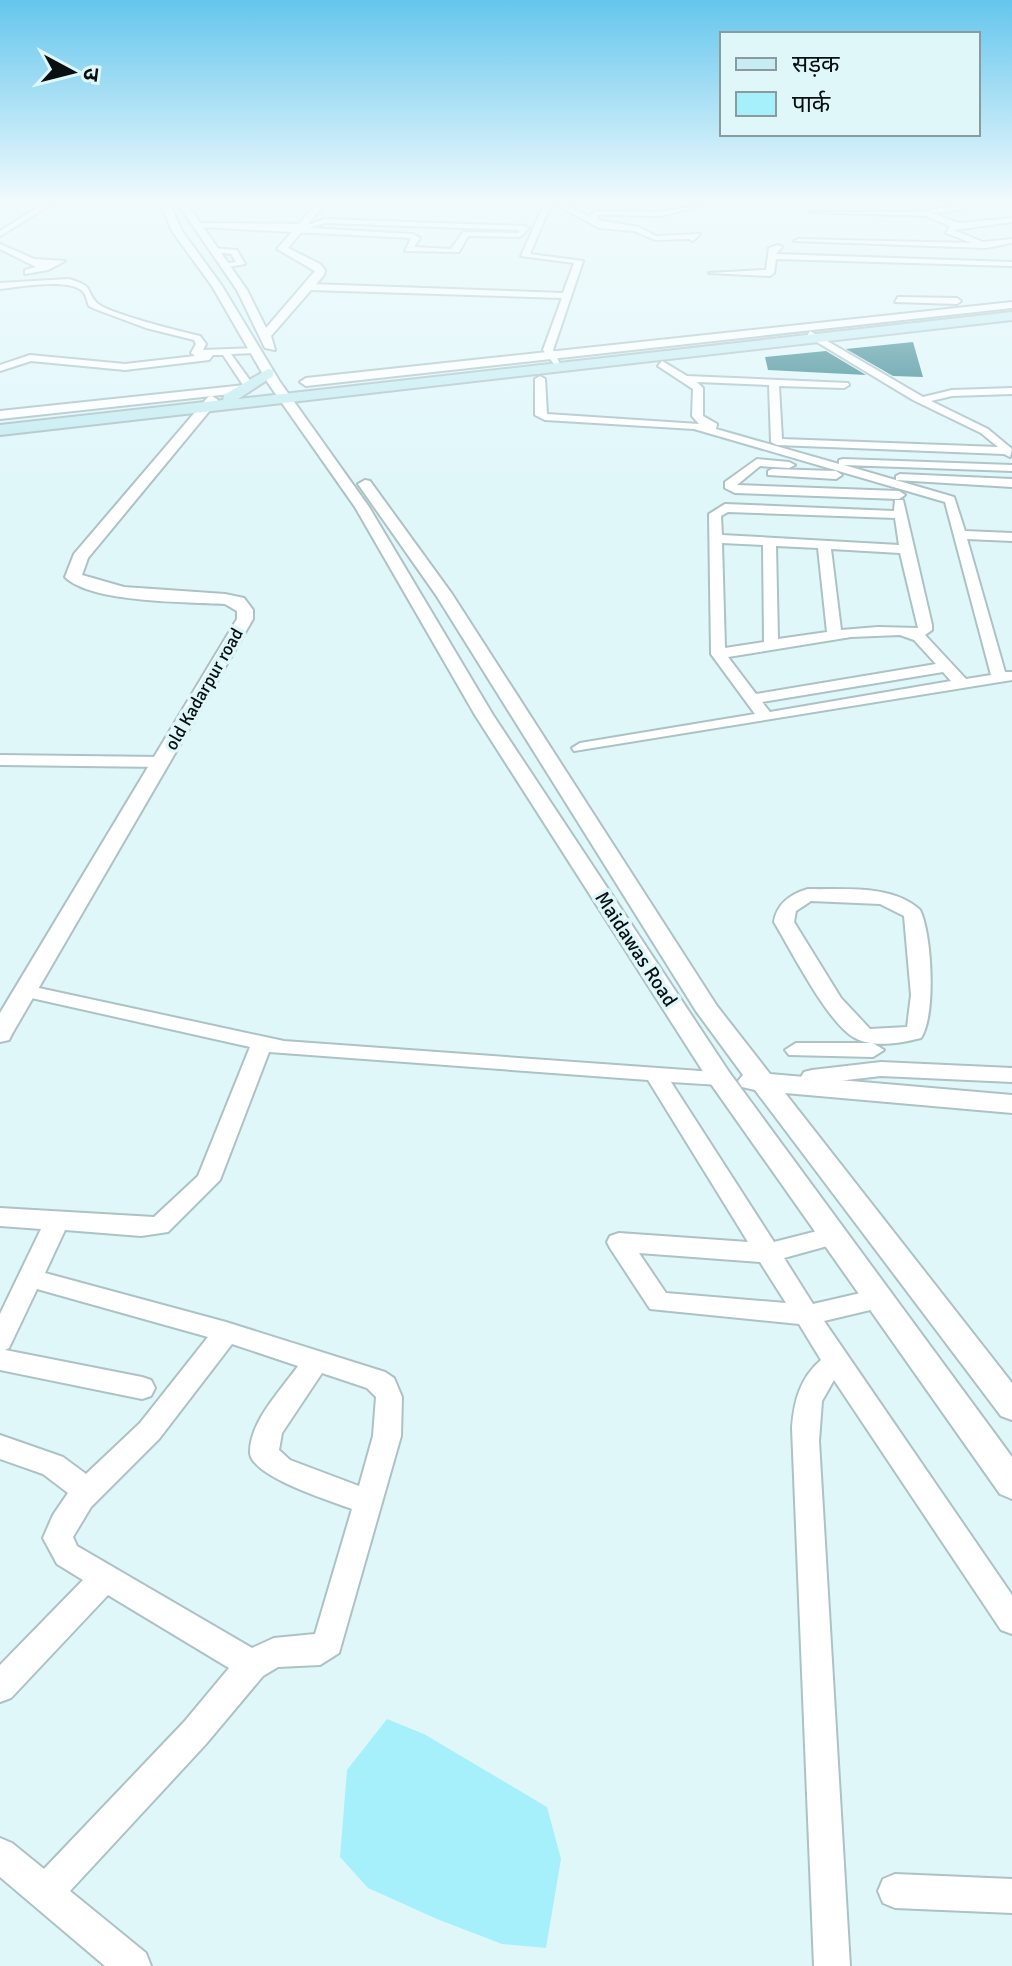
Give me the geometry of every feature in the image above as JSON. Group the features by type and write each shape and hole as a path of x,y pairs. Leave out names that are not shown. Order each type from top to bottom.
{"main road":[{"path":"0,424 216,402 293,388 339,386 553,358 814,336 1012,314"},
{"path":"0,430 216,402 293,388 1012,314"},
{"path":"216,402 268,373"}],"street":[{"path":"90,296 92,304 98,307 149,326 197,338 201,344 196,353 229,355"},
{"path":"223,296 268,373 293,388 1012,305"},
{"path":"244,296 275,355"},
{"path":"265,336 302,296"},
{"path":"553,358 548,347 566,296 559,296"},
{"path":"903,298 954,298"},
{"path":"814,336 922,400 999,440 1010,454"},
{"path":"0,368 30,358 125,367 256,352"},
{"path":"0,415 247,387 229,355"},
{"path":"662,364 700,392 697,417 700,422 777,442 1010,454"},
{"path":"540,379 540,415 545,417 695,426 952,502 1005,676 580,748"},
{"path":"686,379 844,385"},
{"path":"774,382 777,442"},
{"name":"Maidawas Road","path":"293,388 484,715 720,1078 1012,1484"},
{"name":"Maidawas Road","path":"293,388 444,594 708,1011 1012,1407"},
{"path":"922,400 952,393 1012,391"},
{"name":"old Kadarpur road","path":"0,1034 245,619 245,610 238,602 104,589 84,584 73,577 80,557 216,402"},
{"path":"935,496 730,488 729,485 757,462 768,461 818,474 1012,483"},
{"path":"835,462 1012,468"},
{"path":"959,481 963,494"},
{"path":"718,654 870,631 916,634 925,630 900,508 725,508 715,514 718,654 765,716"},
{"path":"971,522 975,536"},
{"path":"961,535 1012,537"},
{"path":"717,539 906,549"},
{"path":"769,541 771,646"},
{"path":"824,544 835,636"},
{"path":"916,634 962,684"},
{"path":"751,699 945,667"},
{"path":"0,760 162,762"},
{"path":"812,1077 874,1052 918,1030 919,967 913,914 909,908 892,900 808,895 790,905 784,922 844,1016 874,1052"},
{"path":"25,991 284,1048 720,1078 1012,1104"},
{"path":"0,1217 160,1226 208,1180 262,1043"},
{"path":"796,1050 874,1052 1012,1075"},
{"path":"656,1075 836,1362 1012,1620"},
{"path":"0,1341 8,1305 30,1278 57,1221"},
{"path":"833,1236 768,1253 619,1242 659,1302 807,1315 878,1299"},
{"path":"30,1278 226,1332 376,1380 385,1386 389,1397 387,1436 328,1643 320,1650 274,1653 252,1665 195,1733 46,1892"},
{"path":"226,1332 138,1442 88,1492 61,1528 58,1538 67,1555 252,1665"},
{"path":"0,1359 142,1388"},
{"path":"315,1362 269,1430 264,1454 280,1468 367,1502"},
{"path":"832,1966 807,1479 808,1410 812,1390 819,1378 836,1362"},
{"path":"0,1447 53,1465 88,1492"},
{"path":"0,1687 104,1579"},
{"path":"0,1855 133,1966"},
{"path":"895,1891 1012,1896"}],"green space":[{"path":"387,1719 424,1734 547,1807 561,1859 546,1948 502,1944 437,1919 368,1888 340,1857 347,1770"}],"building":[{"path":"913,342 923,377 893,376 846,349"},
{"path":"826,351 866,375 768,370 765,357"}]}
